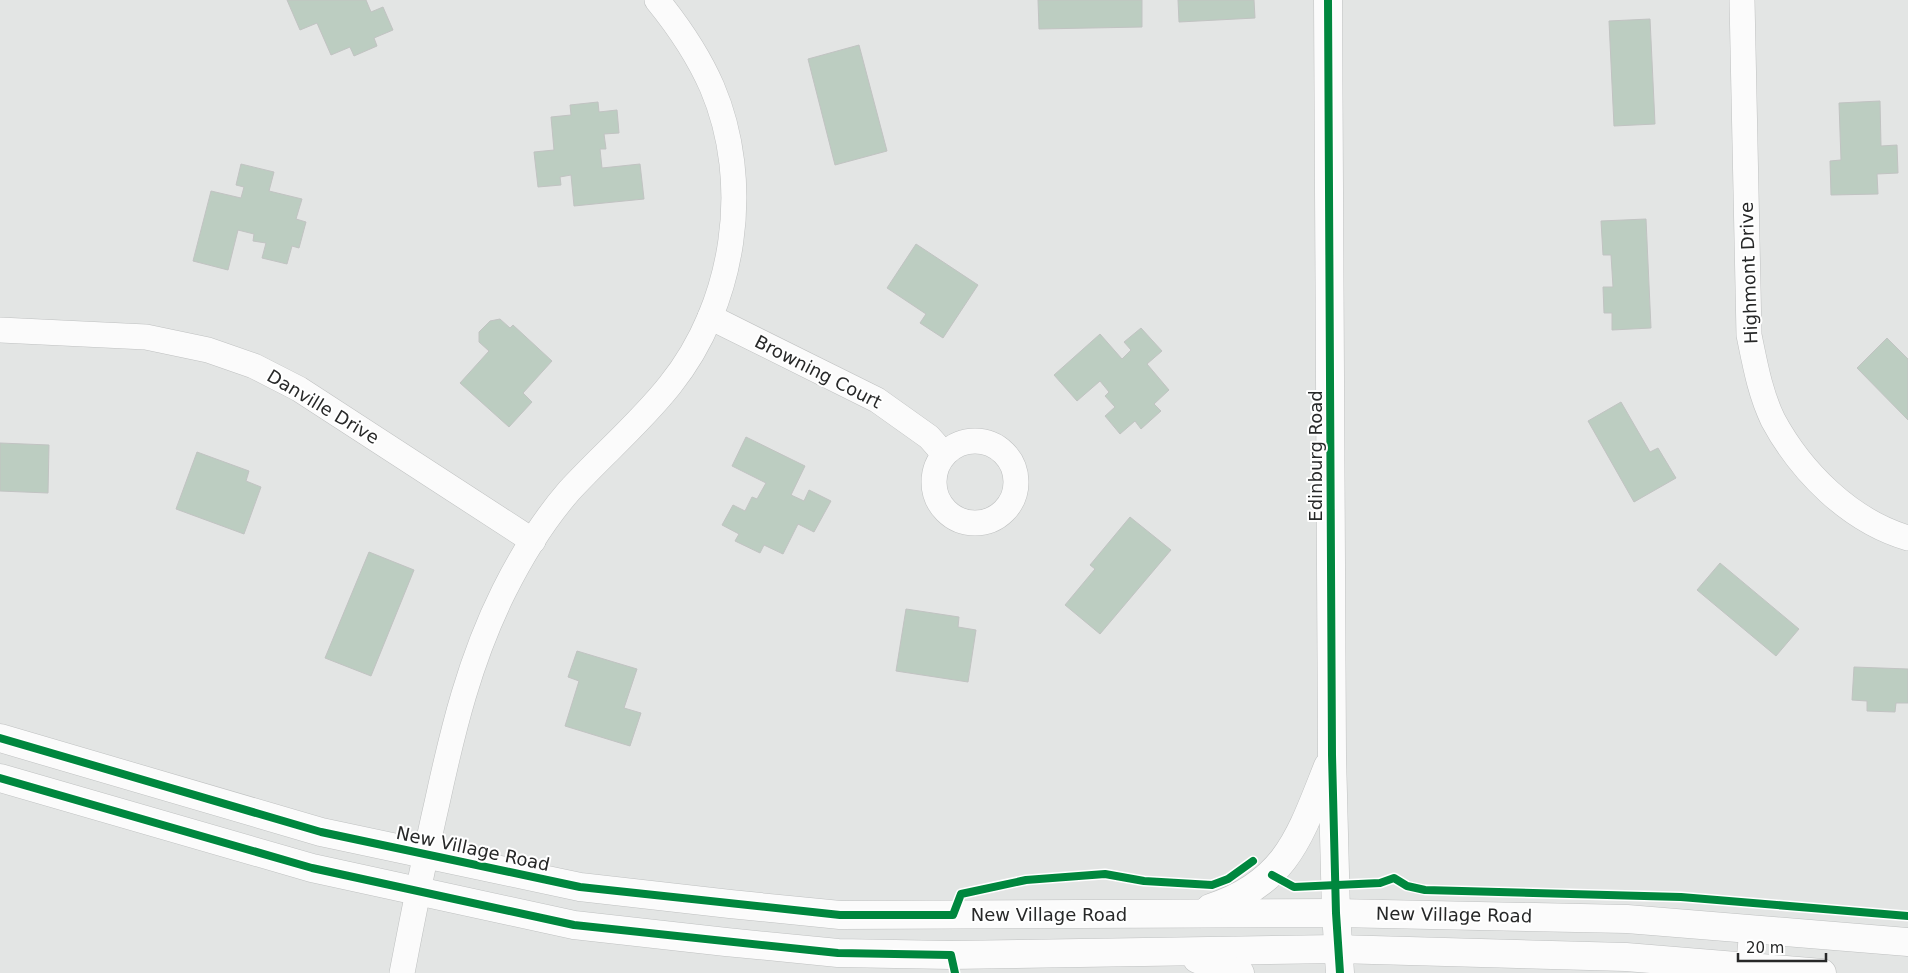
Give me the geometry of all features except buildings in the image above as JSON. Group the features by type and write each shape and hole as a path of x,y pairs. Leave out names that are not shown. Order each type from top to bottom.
{"main road":[{"name":"Edinburg Road","path":"1328,0 1332,755 1336,965"},
{"name":"New Village Road","path":"0,738 321,832 580,887 840,915 1336,912 1627,918 1908,942"},
{"path":"1181,914 1211,908 1250,892 1272,875 1281,865 1308,814 1332,755"},
{"name":"New Village Road","path":"0,778 312,868 574,925 838,953 951,955 1174,952 1336,965 1626,957 1749,970 1822,973"},
{"path":"1174,952 1240,973"}],"street":[{"path":"402,973 417,891 456,715 474,656 504,590 533,541 567,494 670,385 694,350 710,317 725,274 733,227 733,180 727,134 713,88 689,42 657,0"},
{"name":"Highmont Drive","path":"1742,0 1750,335 1757,376 1773,419 1797,458 1819,482 1854,512 1908,538"},
{"name":"Browning Court","path":"710,317 877,400 929,438 944,454"},
{"name":"Danville Drive","path":"0,330 146,337 208,350 254,366 299,389 533,541"},
{"path":"1749,970 1752,929"}],"cycle path":[{"path":"1328,0 1332,755 1336,913 1340,973"},
{"path":"0,738 321,832 580,887 840,915 953,915 961,894 1026,880 1105,874 1144,881 1212,885 1228,879 1253,861"},
{"path":"0,778 312,868 574,925 838,953 951,955 955,973"},
{"path":"1272,875 1294,887 1380,883 1394,878 1407,886 1425,890 1681,897 1908,916"}]}
